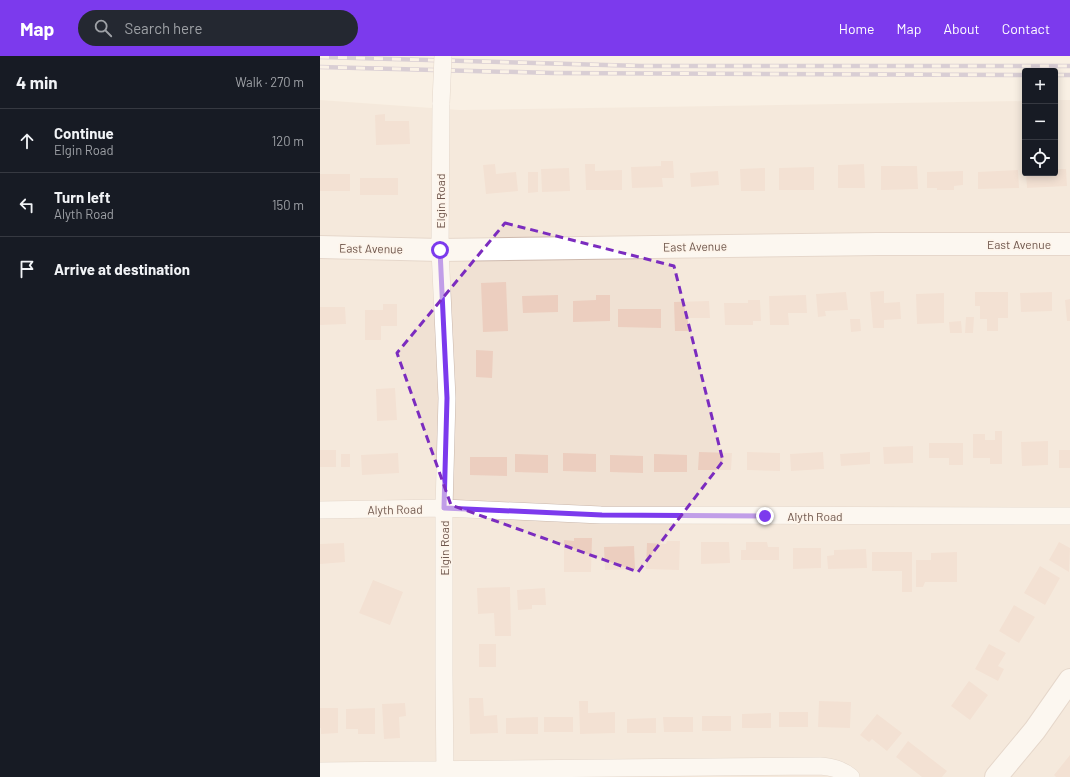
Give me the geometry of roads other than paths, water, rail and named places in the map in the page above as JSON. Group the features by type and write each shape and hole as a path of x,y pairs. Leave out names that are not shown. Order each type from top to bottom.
{"street":[{"name":"Elgin Road","path":"443,56 441,103 440,250 447,398 444,508 445,774"},
{"name":"East Avenue","path":"320,247 440,250 878,244 1070,244"},
{"name":"Alyth Road","path":"320,510 444,508 602,515 1070,516"},
{"path":"996,777 1035,730 1070,680"},
{"path":"320,771 445,774 820,766 841,770 851,777"}],"railway":[{"path":"320,57 641,66 1070,66"},
{"path":"320,67 553,73 1022,75"},
{"path":"1058,75 1070,75"}]}
